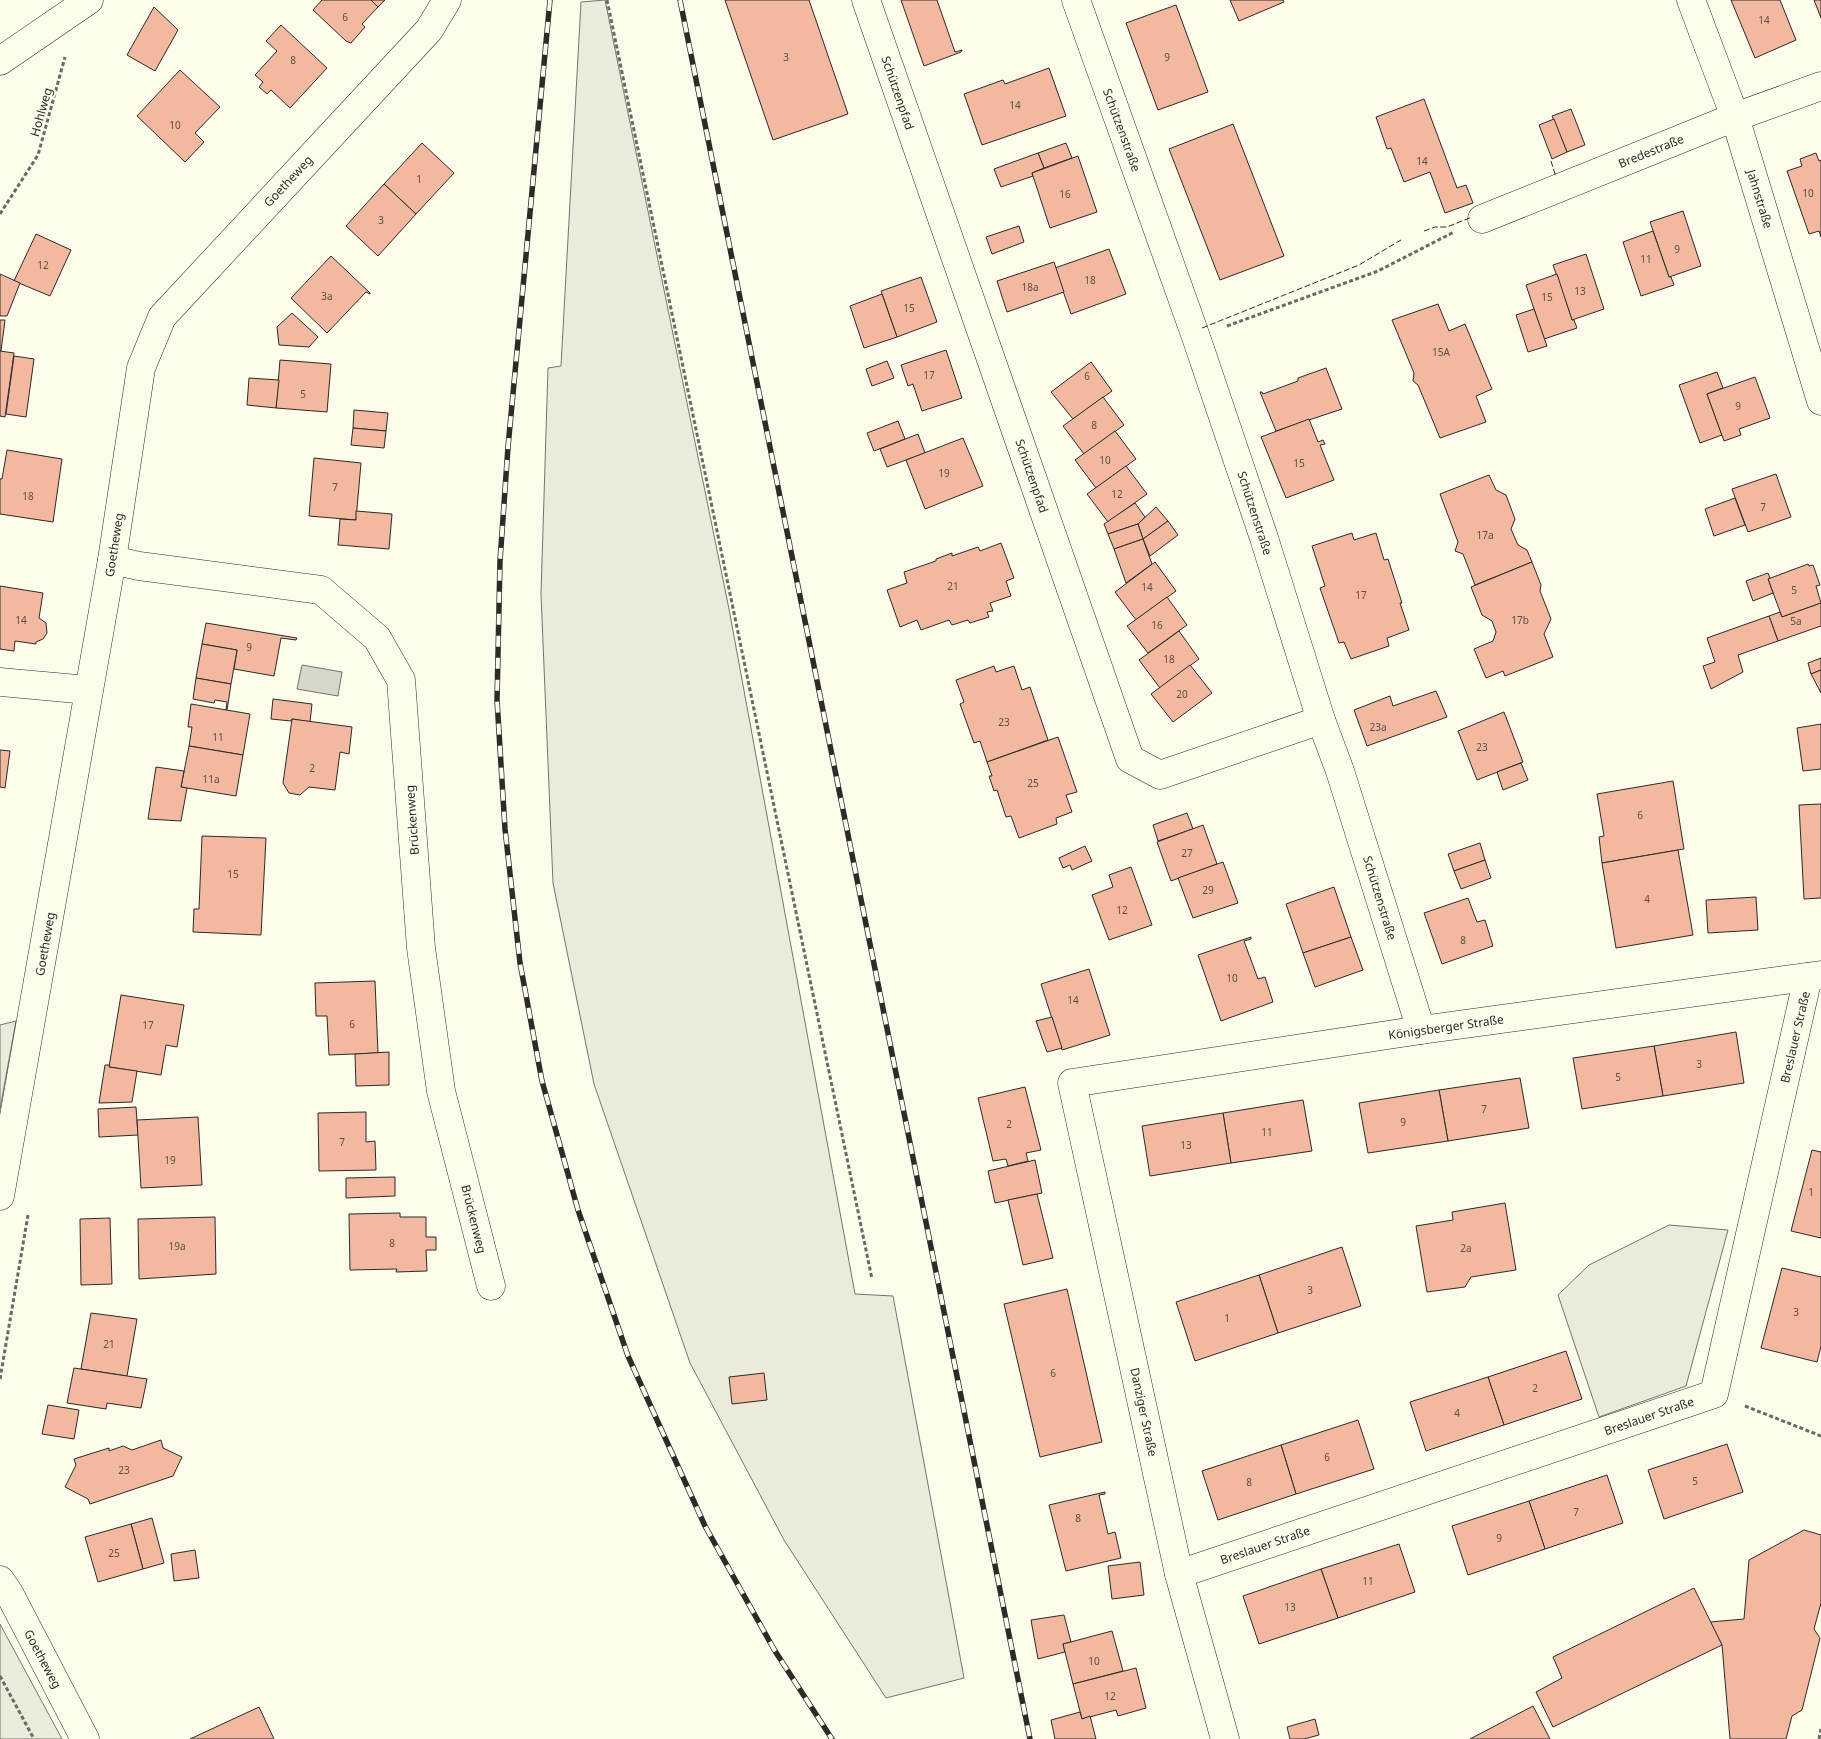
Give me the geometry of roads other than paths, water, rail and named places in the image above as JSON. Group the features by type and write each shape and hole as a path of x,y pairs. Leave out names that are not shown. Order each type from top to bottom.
{"street":[{"name":"Goetheweg","path":"0,1196 112,560 141,368 162,317 429,30 447,0"},
{"name":"Schützenpfad","path":"866,0 1130,759 1160,775 1320,720"},
{"name":"Schützenstraße","path":"1076,0 1196,337 1264,538 1320,720 1340,771 1421,1030"},
{"name":"Jahnstraße","path":"1691,0 1735,117 1821,401"},
{"path":"0,61 85,3"},
{"name":"Bredestraße","path":"1482,220 1735,117 1821,86"},
{"name":"Brückenweg","path":"112,560 139,566 321,590 377,638 401,680 421,948 441,1091 491,1286"},
{"path":"0,682 88,690"},
{"name":"Königsberger Straße","path":"1072,1083 1421,1030 1815,976"},
{"name":"Breslauer Straße","path":"1179,1574 1714,1394 1815,976"},
{"name":"Danziger Straße","path":"1072,1083 1179,1574 1225,1739"},
{"name":"Goetheweg","path":"0,1580 9,1593 85,1739"}],"railway":[{"path":"550,0 508,447 500,561 497,700 505,829 520,963 542,1081 578,1210 628,1356 705,1526 775,1651 832,1739"},
{"path":"680,0 1030,1739"}]}
